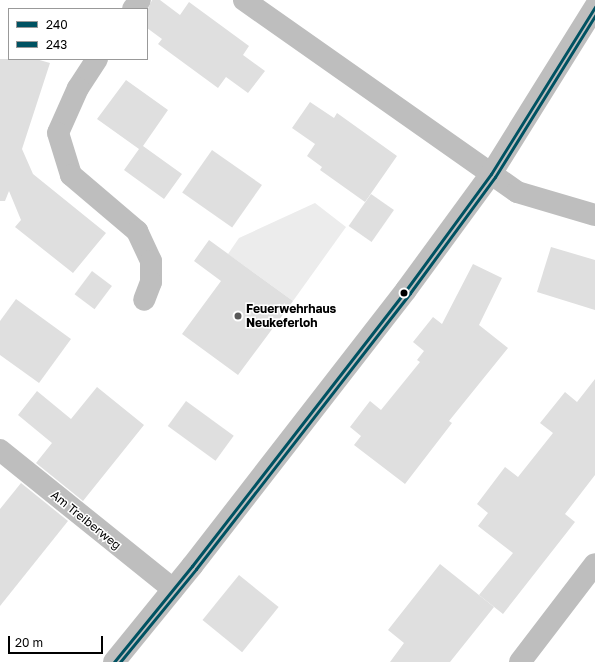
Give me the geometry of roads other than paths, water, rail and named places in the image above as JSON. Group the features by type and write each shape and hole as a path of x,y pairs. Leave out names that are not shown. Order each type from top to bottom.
{"street":[{"path":"134,8 140,0"},
{"path":"244,0 517,192 595,215"},
{"path":"114,662 173,589 406,290 491,174 595,7"},
{"path":"96,60 78,88 58,133 71,175 137,232 151,261 151,282 144,300"},
{"name":"Am Treiberweg","path":"0,450 173,589"},
{"path":"520,662 595,564"}],"place":[{"name":"Feuerwehrhaus Neukeferloh","path":"238,316"}]}
